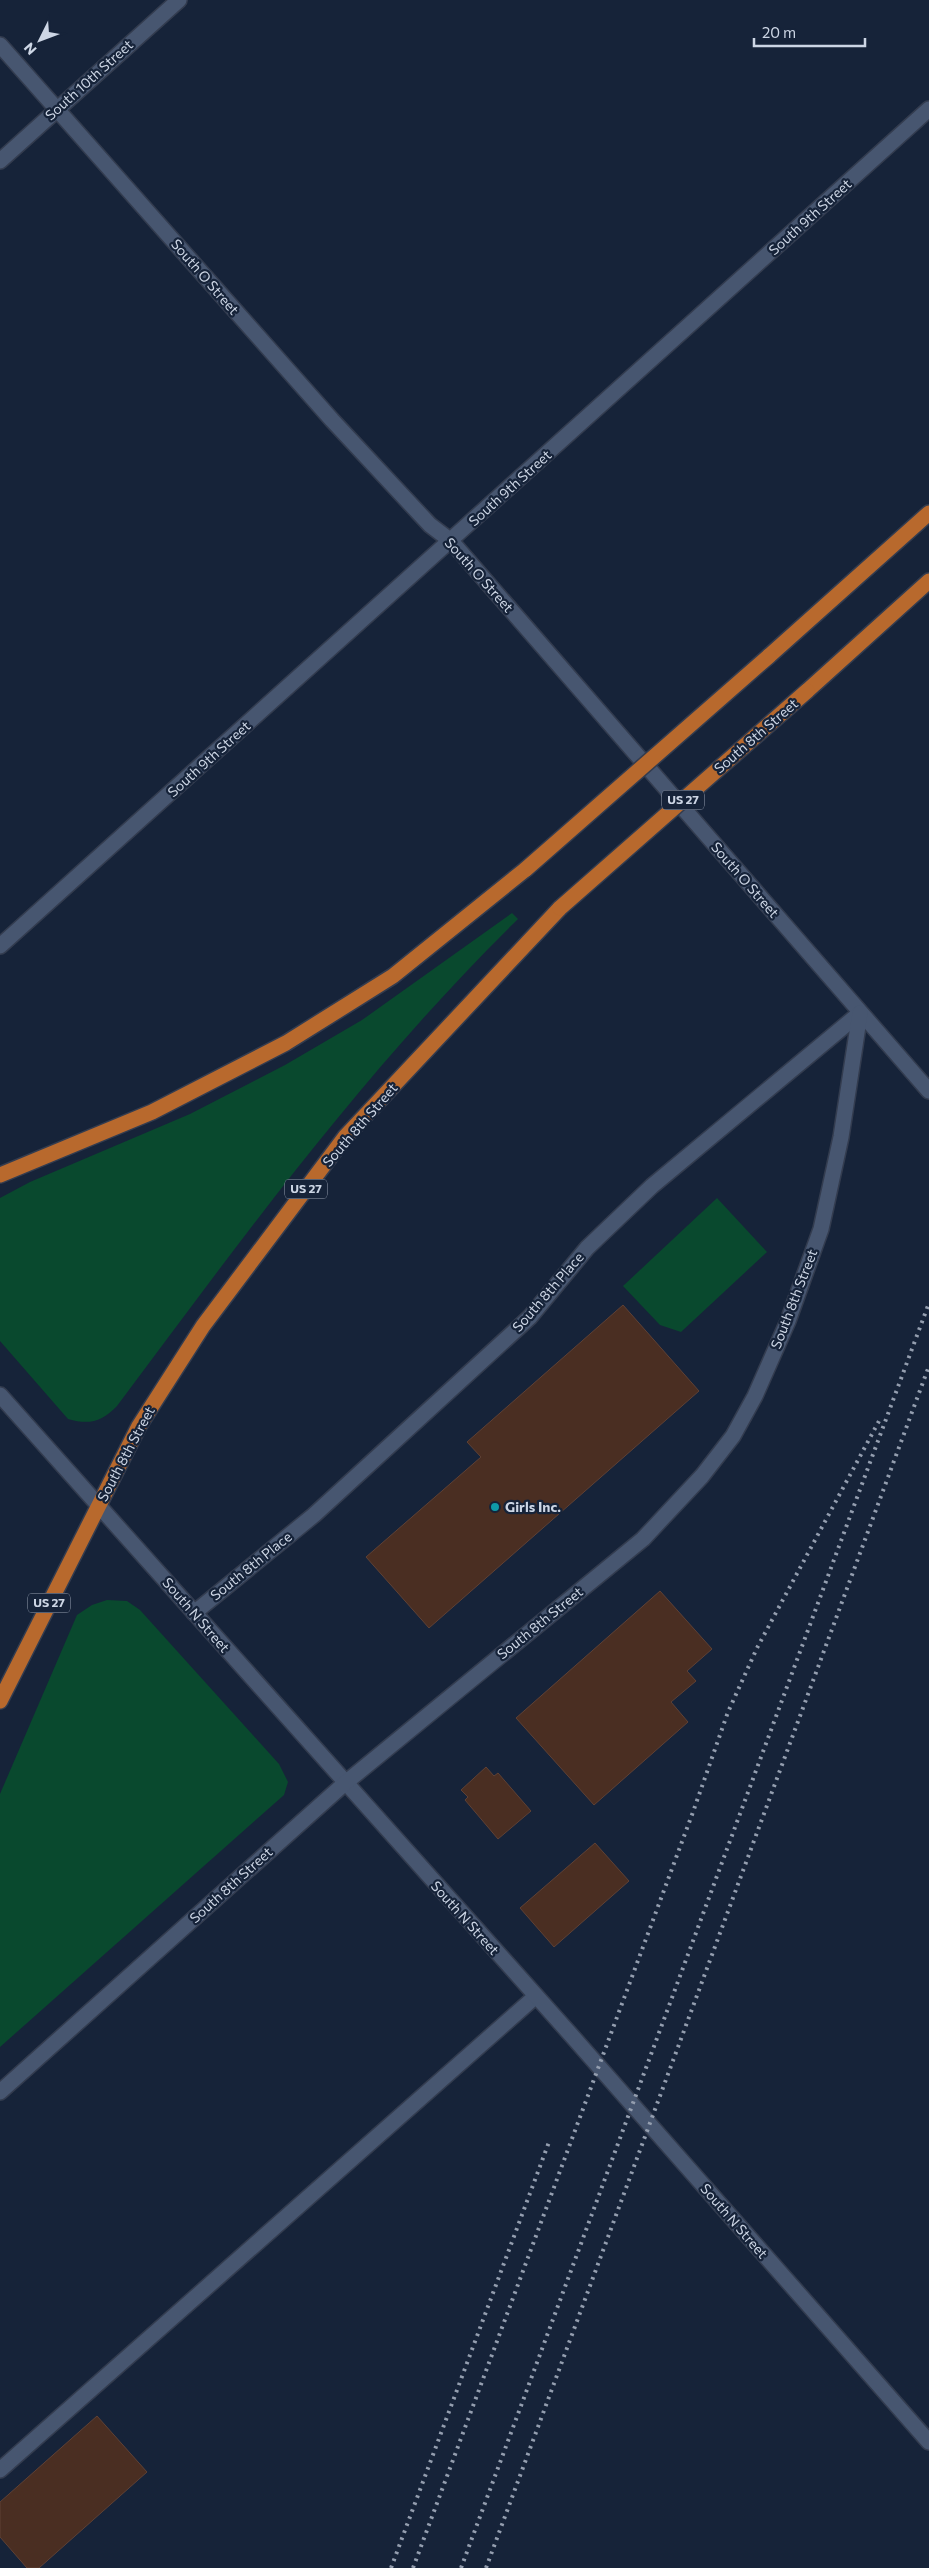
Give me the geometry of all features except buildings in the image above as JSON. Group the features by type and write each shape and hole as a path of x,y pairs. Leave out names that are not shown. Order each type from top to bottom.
{"highway":[{"path":"0,1175 152,1112 286,1043 393,976 526,869 769,656 929,512"},
{"name":"South 8th Street","path":"0,1701 139,1426 203,1326 346,1138 560,908 929,581"}],"street":[{"name":"South 10th Street","path":"0,161 179,0"},
{"name":"South O Street","path":"0,45 332,420 430,525 451,541 929,1091"},
{"name":"South 9th Street","path":"0,946 929,109"},
{"name":"South 8th Place","path":"194,1613 314,1516 530,1317 587,1248 652,1186 860,1013"},
{"name":"South 8th Street","path":"0,2092 344,1784 643,1539 702,1476 733,1436 755,1396 788,1321 821,1229 842,1137 860,1013"},
{"name":"South N Street","path":"0,1395 344,1784 536,1996 929,2442"},
{"path":"0,2470 536,1996"}],"green space":[{"path":"512,913 518,919 409,1034 358,1094 259,1217 117,1406 106,1416 95,1421 82,1422 68,1419 0,1341 0,1198 30,1182 190,1114 285,1065 362,1020"},
{"path":"717,1198 767,1252 681,1332 660,1325 623,1286"},
{"path":"107,1600 127,1601 140,1610 279,1764 288,1782 284,1795 0,2047 0,1794 77,1615 92,1605"}],"railway":[{"path":"461,2568 929,1303"},
{"path":"486,2568 929,1366"},
{"path":"413,2568 693,1812 728,1712 757,1648 879,1421"},
{"path":"391,2568 549,2142"}],"place":[{"name":"Girls Inc.","path":"495,1507"}]}
